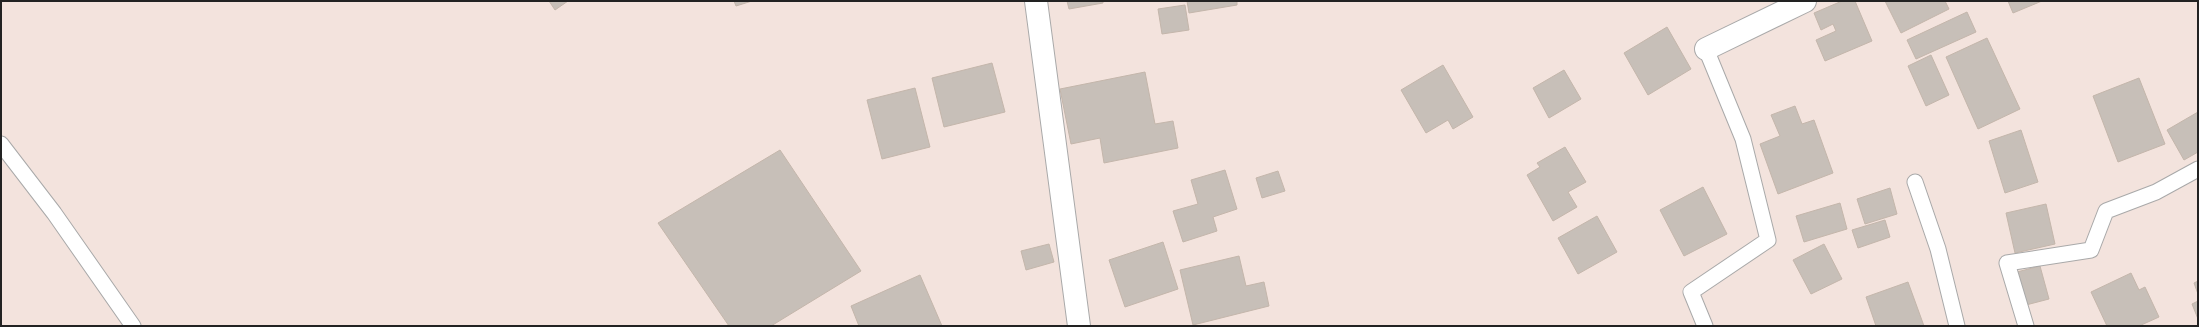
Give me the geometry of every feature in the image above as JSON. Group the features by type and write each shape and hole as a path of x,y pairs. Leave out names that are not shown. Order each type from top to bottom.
{"street":[{"path":"1036,1 1079,326"},
{"path":"1706,49 1805,1"}],"lane":[{"path":"1705,326 1691,292 1768,240 1743,139 1706,49"},
{"path":"1,144 54,213 133,326"},
{"path":"2026,326 2007,263 2090,250 2106,211 2156,192 2198,169"},
{"path":"1915,182 1938,249 1957,326"}],"shaded area":[{"path":"1,1 2198,1 2198,326 1,326"}],"building":[{"path":"549,1 568,1 555,10"},
{"path":"734,1 752,1 736,6"},
{"path":"1067,1 1103,1 1103,3 1069,9"},
{"path":"1187,1 1237,1 1237,5 1189,13"},
{"path":"1842,1 1855,1 1872,41 1825,61 1816,40 1836,31 1833,24 1821,30 1814,13"},
{"path":"1885,1 1945,1 1949,9 1901,33"},
{"path":"2008,1 2042,1 2013,13"},
{"path":"1185,5 1189,30 1162,34 1158,9"},
{"path":"1967,12 1976,32 1916,59 1907,40"},
{"path":"1667,27 1691,69 1648,95 1624,53"},
{"path":"1987,38 2020,109 1978,129 1946,57"},
{"path":"1931,55 1949,95 1926,106 1908,66"},
{"path":"992,63 1005,112 944,127 932,78"},
{"path":"1443,65 1473,117 1453,129 1448,120 1426,133 1401,90"},
{"path":"1564,70 1581,99 1549,118 1533,88"},
{"path":"1145,72 1155,124 1173,121 1178,148 1104,163 1100,138 1071,144 1060,89"},
{"path":"2139,78 2165,144 2118,162 2093,96"},
{"path":"915,88 930,147 882,159 867,100"},
{"path":"1795,106 1802,124 1814,120 1833,173 1778,194 1760,144 1780,136 1771,115"},
{"path":"2198,112 2198,152 2184,160 2167,130"},
{"path":"2021,130 2038,182 2005,193 1989,141"},
{"path":"1565,147 1586,182 1568,192 1577,207 1553,221 1527,175 1540,167 1537,163"},
{"path":"780,150 861,271 771,326 729,326 658,223"},
{"path":"1225,170 1237,209 1213,217 1217,231 1183,242 1173,211 1198,204 1191,180"},
{"path":"1278,171 1285,191 1262,198 1256,178"},
{"path":"1703,187 1727,234 1684,256 1660,210"},
{"path":"1890,188 1897,214 1865,224 1857,199"},
{"path":"1840,203 1847,229 1804,242 1796,216"},
{"path":"2046,204 2055,244 2015,253 2006,213"},
{"path":"1597,216 1617,252 1578,274 1558,238"},
{"path":"1885,220 1890,237 1858,248 1852,230"},
{"path":"1163,242 1178,289 1125,307 1109,260"},
{"path":"1049,244 1054,262 1026,270 1021,251"},
{"path":"1824,244 1842,279 1811,294 1793,260"},
{"path":"1239,256 1246,286 1264,282 1269,306 1193,325 1180,270"},
{"path":"2040,266 2049,299 2026,305 2017,272"},
{"path":"2131,273 2139,290 2145,287 2159,317 2139,326 2107,326 2091,292"},
{"path":"920,275 942,326 859,326 851,306"},
{"path":"2198,281 2198,294 2194,283"},
{"path":"1908,282 1924,326 1876,326 1866,297"},
{"path":"2198,301 2198,319 2192,304"}]}
